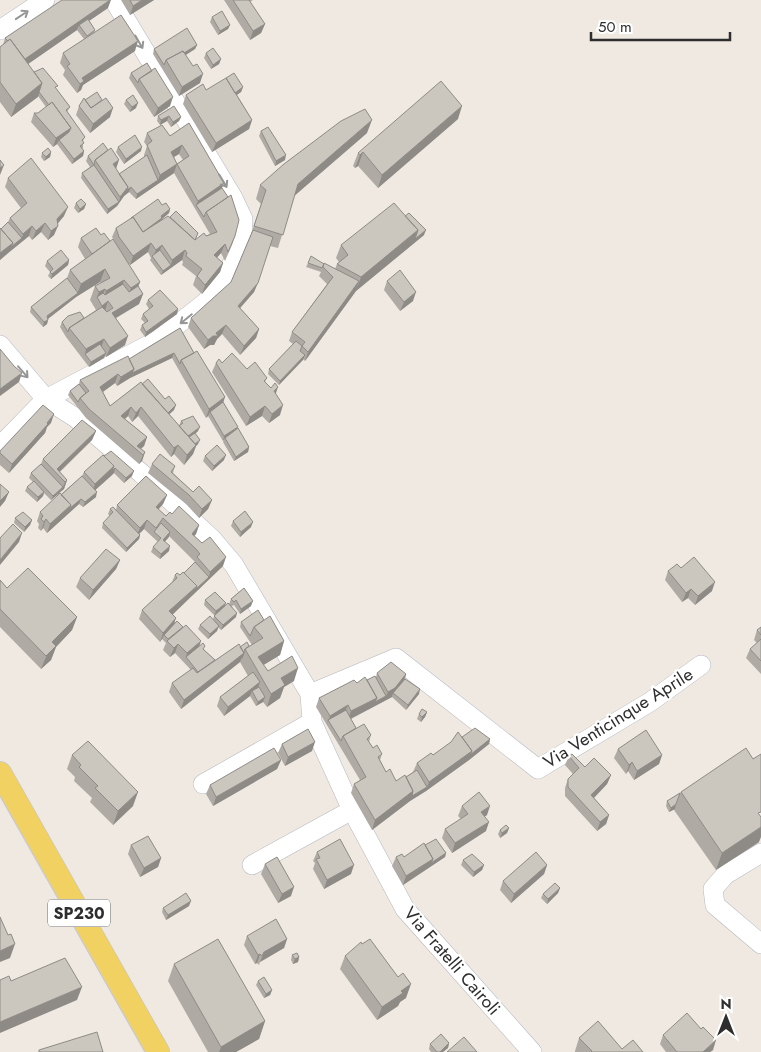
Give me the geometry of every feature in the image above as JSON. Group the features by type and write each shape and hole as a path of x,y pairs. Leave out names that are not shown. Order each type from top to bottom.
{"main road":[{"name":"SP230","path":"0,773 158,1052"}],"street":[{"path":"0,30 45,0"},
{"path":"0,446 46,399 158,340 206,302 228,273 242,241 243,219 234,198 114,0"},
{"name":"Via Fratelli Cairoli","path":"0,346 46,399 83,424 212,539 243,579 310,694 312,722 352,810 405,909 532,1052"},
{"name":"Via Venticinque Aprile","path":"310,694 396,658 538,769 650,702 701,665"},
{"path":"202,784 312,722"},
{"path":"252,865 352,810"},
{"path":"761,854 725,875 712,889 715,905 761,944"}],"building":[{"path":"62,0 110,0 25,59 10,39 8,41 5,38"},
{"path":"130,0 142,0 133,6"},
{"path":"233,0 249,0 265,24 253,31"},
{"path":"222,11 230,25 220,31 212,17"},
{"path":"121,15 138,41 82,78 84,81 80,84 67,66 70,64 63,53"},
{"path":"88,19 95,30 87,36 79,25"},
{"path":"187,28 197,45 184,53 183,51 166,60 164,65 154,49"},
{"path":"10,39 42,83 16,104 0,82 0,47"},
{"path":"213,48 221,59 213,65 206,53"},
{"path":"183,51 193,66 197,64 203,74 182,87 166,60"},
{"path":"147,63 152,71 139,79 138,83 131,73"},
{"path":"43,68 58,86 55,87 70,107 66,110 85,137 82,140 84,143 80,146 84,151 74,159 59,140 71,128 52,102 49,105 39,92 42,83 34,72"},
{"path":"155,68 173,97 158,108 139,79"},
{"path":"234,73 243,87 235,93 226,78"},
{"path":"226,78 252,120 216,143 186,95 203,84 206,90"},
{"path":"441,81 462,106 382,175 363,152 360,155 358,153"},
{"path":"97,92 102,100 91,108 85,100"},
{"path":"133,95 138,103 132,107 126,100"},
{"path":"84,98 91,108 106,98 113,108 93,124 79,106"},
{"path":"52,102 71,128 56,138 34,113 38,113"},
{"path":"174,106 181,117 173,122 169,116 161,120 158,116"},
{"path":"365,109 372,120 298,184 283,235 254,226 266,190 260,185 284,164 341,121"},
{"path":"189,123 224,183 198,201 177,164 160,175 147,145 152,141 147,133 162,125 170,136","holes":["182,145 189,156 177,164 171,152"]},
{"path":"268,127 286,155 276,161 261,131"},
{"path":"135,135 142,147 126,159 118,147"},
{"path":"103,143 108,150 95,160 94,165 88,156"},
{"path":"48,148 51,152 46,157 42,153"},
{"path":"111,148 119,160 113,164 128,187 120,197 95,160"},
{"path":"147,155 158,180 137,194 131,187 126,191 128,187 119,174"},
{"path":"31,158 68,207 57,219 58,226 51,231 45,223 36,231 32,226 23,234 10,218 27,203 8,178"},
{"path":"0,160 4,165 0,168"},
{"path":"94,165 119,202 108,209 82,173"},
{"path":"222,188 228,197 206,212 204,217 196,205"},
{"path":"231,195 239,220 235,236 228,252 225,244 214,255 223,263 205,285 197,276 202,269 186,256 185,250 172,260 162,245 156,250 151,243 133,256 119,237 116,228 133,217 143,232 168,216 195,240 204,233 206,236 217,232 206,212"},
{"path":"81,199 86,204 80,209 76,203"},
{"path":"158,199 162,205 166,203 170,209 161,216 162,218 143,232 133,217 131,218"},
{"path":"394,203 418,230 361,277 337,264 348,255 341,245"},
{"path":"176,211 198,233 195,240 170,217"},
{"path":"409,213 426,230 415,239 418,230 405,216"},
{"path":"8,222 22,238 11,247 13,243 1,229"},
{"path":"0,228 13,243 0,253"},
{"path":"96,228 101,235 104,233 110,241 92,254 81,238"},
{"path":"253,230 273,237 258,283 238,306 259,329 244,346 226,325 216,333 218,336 213,336 208,340 191,318 231,282"},
{"path":"113,239 140,282 131,288 124,280 106,291 105,289 99,292 95,286 110,278 105,269 81,284 70,270"},
{"path":"61,250 69,260 52,274 50,272 53,269 47,261"},
{"path":"160,250 171,265 163,271 152,256"},
{"path":"311,256 324,264 322,268 308,263"},
{"path":"324,263 359,281 308,352 302,346 305,342 292,332 333,277 323,267"},
{"path":"400,270 416,292 404,302 387,281"},
{"path":"67,278 78,293 47,316 48,320 44,322 31,307"},
{"path":"123,284 129,292 138,286 143,294 112,313 128,336 110,348 104,339 86,349 69,328 102,307 107,312 113,308 108,301 102,306 97,297 103,293 105,295"},
{"path":"160,290 178,309 146,332 142,325 148,321 143,314 153,306 148,300"},
{"path":"80,312 84,318 69,328 68,332 62,322 68,316"},
{"path":"180,328 194,353 181,360 180,364 174,353 132,373 134,369 129,359"},
{"path":"296,341 302,346 300,351 305,355 280,381 269,369"},
{"path":"100,344 106,353 91,362 85,354"},
{"path":"0,349 22,373 0,389"},
{"path":"197,351 225,397 209,409 181,360"},
{"path":"232,353 247,369 255,362 267,378 264,381 271,388 275,383 278,387 274,391 283,405 272,414 265,406 250,417 216,363 219,359 222,363"},
{"path":"128,356 134,369 121,377 118,374 100,387 110,406 141,382 196,445 187,455 178,445 174,448 141,407 136,413 131,407 121,416 147,437 137,446 145,452 143,455 89,409 80,398 89,391 80,380"},
{"path":"148,379 165,399 169,396 176,405 168,413 142,384"},
{"path":"79,384 86,393 78,402 70,391"},
{"path":"223,402 238,427 224,436 210,412"},
{"path":"43,405 54,414 48,424 12,464 0,451"},
{"path":"193,416 200,427 188,436 179,426 183,423 181,421"},
{"path":"82,420 96,431 57,469 67,480 65,482 43,459"},
{"path":"238,428 249,447 236,457 225,438"},
{"path":"195,433 200,440 195,444 189,437"},
{"path":"217,445 226,455 214,466 205,456"},
{"path":"111,451 134,471 126,478 115,468 112,471 114,466 104,456"},
{"path":"160,454 175,466 171,472 193,492 199,486 212,500 202,509 189,495 152,464"},
{"path":"103,455 114,466 95,484 84,472"},
{"path":"41,464 63,487 53,496 31,473"},
{"path":"82,476 97,492 85,502 81,499 69,509 71,505 61,495"},
{"path":"146,476 167,495 156,507 166,516 170,512 172,514 179,506 199,525 192,534 202,543 210,537 226,557 210,572 197,557 200,554 196,549 163,518 156,528 147,520 140,528 117,505"},
{"path":"34,481 44,492 38,497 27,487"},
{"path":"0,484 9,492 0,501"},
{"path":"60,493 71,505 50,524 46,519 44,522 41,519 43,516 40,512"},
{"path":"113,507 140,535 127,548 103,523 113,512 110,509"},
{"path":"245,511 253,522 241,532 233,521"},
{"path":"23,512 32,520 25,527 15,518"},
{"path":"161,523 170,532 163,540 170,546 161,554 153,547 161,538 154,532"},
{"path":"13,524 22,533 0,560 0,538"},
{"path":"106,549 120,560 93,590 80,578"},
{"path":"694,557 715,582 698,596 691,589 686,593 668,571 677,564 681,568"},
{"path":"195,562 209,577 195,590 197,586 184,573"},
{"path":"28,568 77,617 52,642 56,646 46,656 0,609 0,580 7,588"},
{"path":"183,572 197,586 169,611 176,618 163,633 142,610 177,578 175,575 177,573 180,575"},
{"path":"244,588 253,601 241,609 236,600 234,602 231,599"},
{"path":"215,592 226,603 216,611 205,600"},
{"path":"228,603 237,613 223,625 214,616"},
{"path":"258,610 264,620 254,627 250,636 241,622"},
{"path":"210,616 219,626 210,634 200,625"},
{"path":"270,616 284,641 258,657 268,671 292,656 298,668 281,678 285,685 271,694 245,649 263,638 254,627"},
{"path":"177,621 183,627 168,639 164,635"},
{"path":"186,625 201,641 187,653 178,644 174,648 167,641"},
{"path":"761,627 761,635 757,630"},
{"path":"761,639 761,661 750,649"},
{"path":"247,642 249,646 245,649 244,653 240,647"},
{"path":"203,643 205,646 203,649 215,660 198,672 186,657"},
{"path":"239,644 244,653 184,700 172,683 193,668 197,673"},
{"path":"391,662 406,674 395,688 388,692 377,673"},
{"path":"253,672 260,682 228,707 220,697"},
{"path":"375,676 386,696 375,702 377,698 367,680"},
{"path":"365,677 377,698 351,711 348,705 330,716 319,698 354,680 357,683"},
{"path":"405,679 420,689 408,705 393,693"},
{"path":"259,687 265,697 258,702 252,691"},
{"path":"422,709 427,712 422,717 419,714"},
{"path":"346,710 356,728 343,736 341,741 328,720"},
{"path":"364,724 371,735 367,739 373,748 377,745 382,754 378,757 386,772 390,769 396,781 405,775 413,791 375,820 354,784 366,777 343,736"},
{"path":"475,728 490,739 470,755 472,751 462,737"},
{"path":"308,729 315,742 288,757 282,744"},
{"path":"646,730 662,755 637,771 632,762 629,765 618,749"},
{"path":"458,732 472,751 429,782 417,763 431,753 433,755 451,742"},
{"path":"88,741 138,792 118,811 95,788 98,786 79,767 81,765 72,755"},
{"path":"274,748 281,760 216,797 210,785"},
{"path":"746,748 753,759 761,754 761,812 758,813 761,817 761,827 722,853 681,792"},
{"path":"572,754 585,767 594,758 611,775 591,795 609,815 600,822 568,787 568,779 579,768 569,756"},
{"path":"417,770 427,787 412,796 413,791 406,777"},
{"path":"479,792 490,806 481,812 489,822 455,843 445,829 468,814 462,806"},
{"path":"680,793 676,804 671,808 667,801"},
{"path":"506,825 509,828 502,833 500,830"},
{"path":"148,836 161,858 144,868 131,845"},
{"path":"340,839 354,865 327,880 316,859 320,858 317,852"},
{"path":"436,839 446,853 431,863 433,859 425,845"},
{"path":"424,843 433,859 406,876 396,857 402,854 404,857"},
{"path":"536,852 547,865 514,894 503,881"},
{"path":"472,854 484,865 474,872 463,860"},
{"path":"277,857 294,887 282,894 265,864"},
{"path":"555,883 560,888 548,899 543,894"},
{"path":"186,893 191,901 168,915 163,908"},
{"path":"0,917 8,935 11,934 15,944 0,951"},
{"path":"276,919 287,939 264,952 262,956 258,955 247,936"},
{"path":"218,939 265,1021 221,1047 174,964"},
{"path":"370,939 398,977 403,973 411,984 401,991 403,993 382,1007 345,956 361,942 362,944"},
{"path":"297,953 299,957 295,959 292,955"},
{"path":"65,958 82,987 0,1022 0,980 9,976 11,981"},
{"path":"264,977 272,990 266,994 258,981"},
{"path":"687,1013 701,1029 703,1027 716,1040 703,1052 677,1052 663,1035"},
{"path":"598,1021 622,1049 633,1040 643,1052 591,1052 579,1038"},
{"path":"97,1032 103,1052 39,1052 39,1050"},
{"path":"441,1034 449,1043 440,1052 437,1052 430,1044"},
{"path":"464,1037 477,1052 447,1052"}]}
